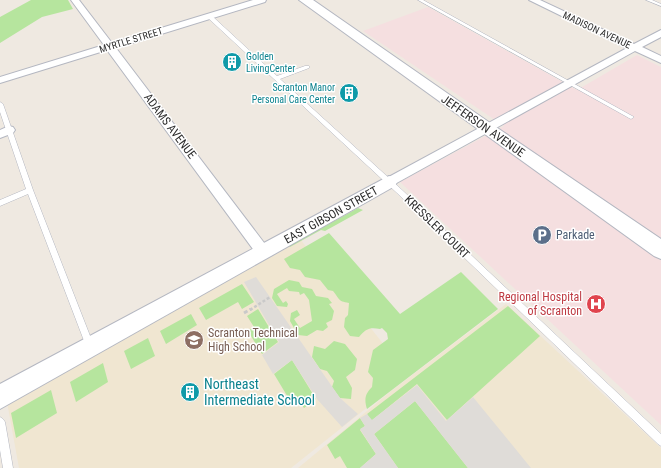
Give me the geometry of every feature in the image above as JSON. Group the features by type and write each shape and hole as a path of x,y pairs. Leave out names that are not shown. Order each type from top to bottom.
{"main road":[{"name":"JEFFERSON AVENUE","path":"306,0 487,129 661,250"}],"street":[{"name":"ADAMS AVENUE","path":"75,0 264,252"},
{"name":"MYRTLE STREET","path":"0,80 262,0"},
{"name":"MADISON AVENUE","path":"533,0 661,60"},
{"name":"EAST GIBSON STREET","path":"0,397 661,32"}],"lane":[{"path":"420,0 631,116"},
{"path":"648,0 661,5"},
{"name":"KRESSLER COURT","path":"209,16 389,182 661,441"},
{"path":"277,78 307,67"},
{"path":"0,104 5,132 30,190 90,347"},
{"path":"0,203 30,190"},
{"path":"0,422 8,468"}],"path":[{"path":"244,313 270,297"}],"shaded area":[{"name":"Regional Hospital of Scranton","path":"428,7 577,90 637,55 661,67 661,425 400,182 504,126 363,31"},
{"path":"300,239 408,375 291,468 19,468 7,402"},
{"path":"256,277 340,398 358,414 342,427 317,399 292,360 273,374 262,355 279,342 244,282"},
{"path":"506,304 661,448 661,468 298,468 390,392"},
{"path":"417,385 446,421 473,397 531,468 468,468 415,401 374,434 398,468 360,468 376,454 360,429 365,426 360,418 367,414 372,420"}],"green space":[{"path":"31,0 68,0 73,9 42,17 0,43 0,17"},
{"path":"358,208 363,210 325,231 321,230 290,247 289,246"},
{"path":"329,233 400,314 461,272 498,309 367,409 366,397 372,387 373,378 368,372 373,350 388,339 387,333 382,328 373,328 366,330 359,337 350,336 344,327 345,318 348,315 349,303 339,299 333,291 328,290 320,280 305,277 300,270 290,268 284,259"},
{"path":"289,280 299,282 302,287 312,289 316,296 328,298 332,303 329,304 334,311 332,320 326,323 328,327 323,331 317,330 307,336 298,335 290,321 291,313 297,310 300,315 294,319 300,328 312,321 309,300 304,293 300,295 299,292 289,291 287,288 277,294 283,303 286,301 288,304 287,307 277,306 272,298 274,289"},
{"path":"242,284 254,302 242,309 238,302 206,320 199,308"},
{"path":"508,306 540,336 447,420 417,384 371,421 367,414"},
{"path":"258,309 278,342 262,354 248,331 254,327 247,316"},
{"path":"191,314 197,325 166,344 160,331"},
{"path":"148,338 155,356 131,369 124,351"},
{"path":"334,341 345,344 357,359 355,370 346,377 352,388 351,399 340,398 332,387 334,381 327,371 320,369 312,357 314,346 325,349"},
{"path":"292,360 316,399 304,408 298,400 292,404 274,374"},
{"path":"103,363 108,382 76,402 70,382"},
{"path":"51,390 57,413 16,438 11,413"},
{"path":"415,401 468,468 398,468 374,434"},
{"path":"360,418 365,426 360,430 376,454 360,468 347,468 340,456 335,459 327,445"}],"place":[{"name":"Golden LivingCenter","path":"232,62"},
{"name":"Scranton Manor Personal Care Center","path":"349,93"},
{"name":"Parkade","path":"542,235"},
{"name":"Regional Hospital of Scranton","path":"596,304"},
{"name":"Scranton Technical High School","path":"194,340"},
{"name":"Northeast Intermediate School","path":"190,392"}]}
